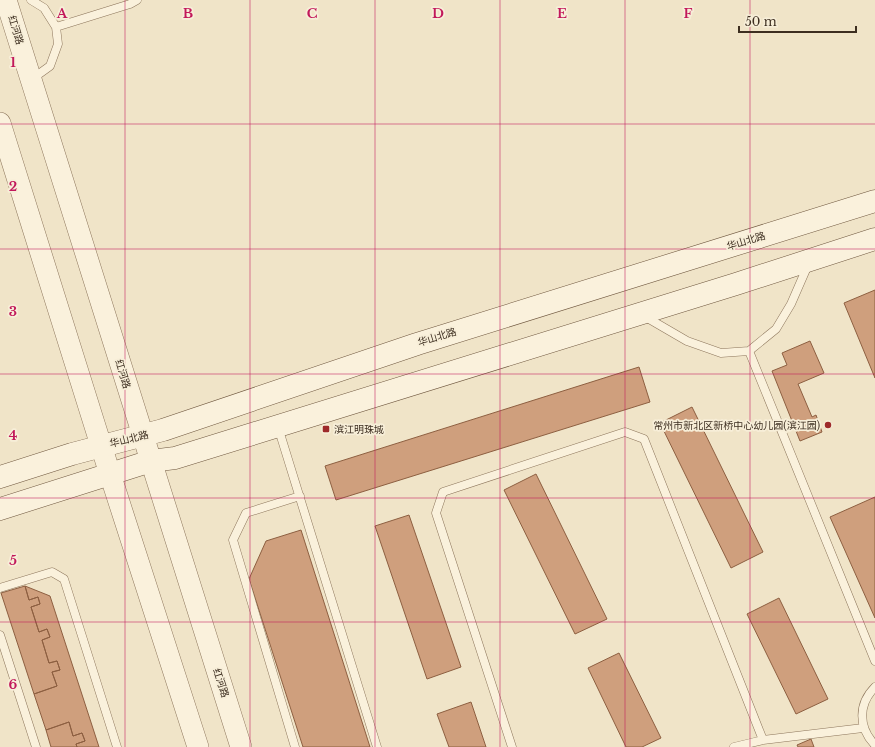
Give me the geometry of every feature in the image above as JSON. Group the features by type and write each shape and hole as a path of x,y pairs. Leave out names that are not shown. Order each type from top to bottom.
{"main road":[{"name":"华山北路","path":"0,477 72,454 163,430 417,344 875,201"},
{"path":"0,509 151,461 175,458 640,314 875,239"}],"street":[{"name":"红河路","path":"6,0 241,747"},
{"path":"0,123 101,446 198,747"}],"lane":[{"path":"31,0 44,8 56,27 58,44 50,66 31,80"},
{"path":"56,27 130,4 137,0"},
{"path":"640,314 687,341 722,353 749,351 776,329 791,304 810,260"},
{"path":"749,351 875,661"},
{"path":"278,426 377,747"},
{"path":"512,747 436,513 443,492 626,432 644,439 763,740"},
{"path":"295,747 233,540 246,513 300,496"},
{"path":"0,588 52,572 64,579 117,747"},
{"path":"0,635 36,747"},
{"path":"875,687 867,696 861,717 863,728 869,739 875,744"},
{"path":"734,747 763,740 863,728"}],"building":[{"path":"875,290 875,378 844,303"},
{"path":"810,341 824,373 798,384 812,417 816,415 822,432 800,441 772,371 787,365 782,353"},
{"path":"639,367 650,402 336,500 325,466"},
{"path":"692,407 763,552 731,568 660,423"},
{"path":"536,474 607,619 575,634 504,490"},
{"path":"875,497 875,618 830,517"},
{"path":"409,515 461,667 427,679 375,526"},
{"path":"301,530 370,747 303,747 249,579 266,541"},
{"path":"25,586 29,600 38,597 40,604 31,607 39,632 47,629 50,637 42,640 49,663 57,661 60,670 52,672 57,686 34,694 1,593"},
{"path":"25,586 50,596 99,747 77,747 76,744 85,741 82,733 73,736 69,722 46,730 34,694 57,686 52,672 60,670 57,661 49,663 42,640 50,637 47,629 39,632 31,607 40,604 38,597 29,600"},
{"path":"779,598 828,699 796,714 747,614"},
{"path":"619,653 661,738 642,747 626,747 588,668"},
{"path":"471,702 486,747 449,747 437,714"},
{"path":"69,722 73,736 82,733 85,741 76,744 77,747 51,747 46,730"},
{"path":"811,739 814,747 798,747 797,745"}],"place":[{"name":"常州市新北区新桥中心幼儿园(滨江园)","path":"828,425"},
{"name":"滨江明珠城","path":"326,429"}]}
